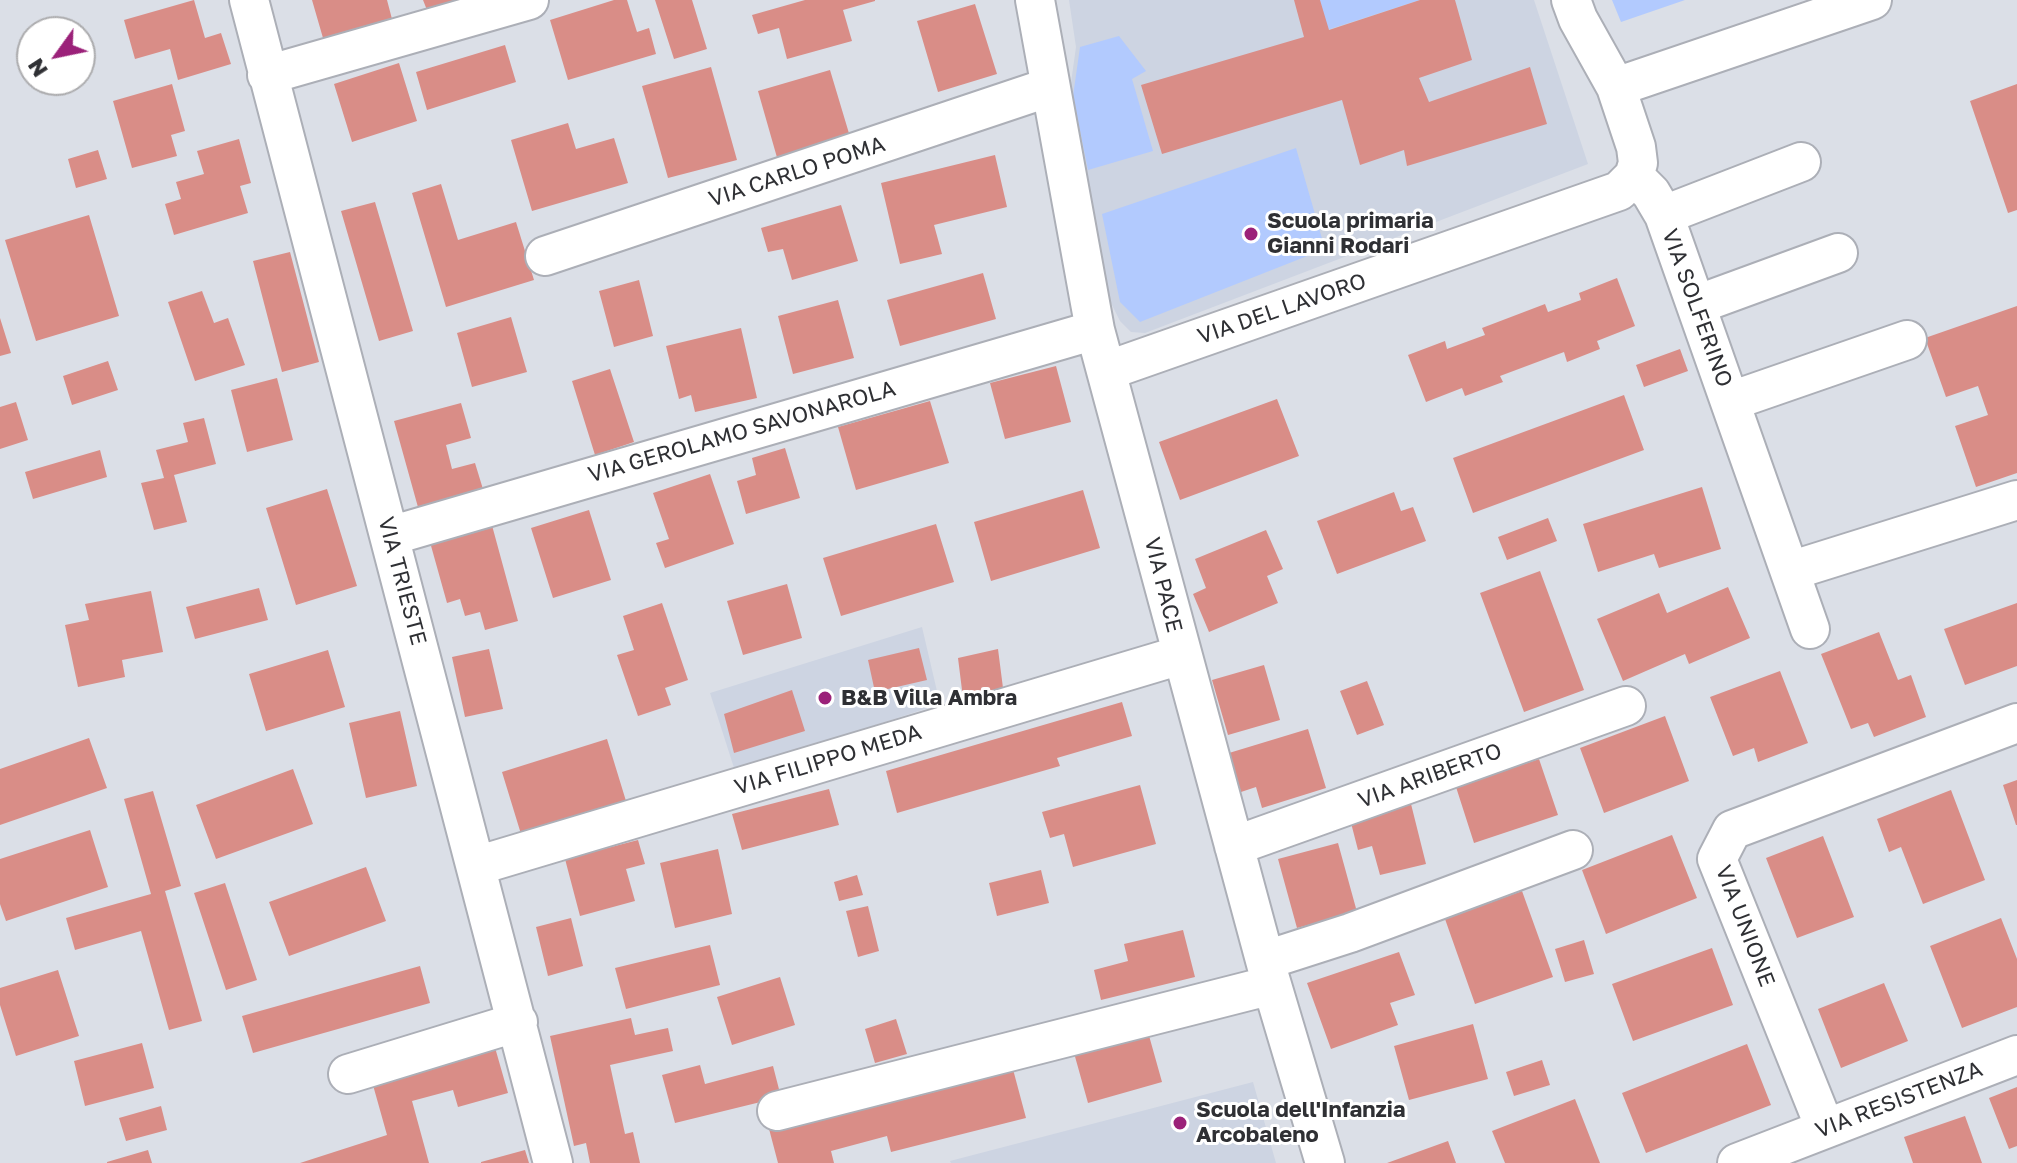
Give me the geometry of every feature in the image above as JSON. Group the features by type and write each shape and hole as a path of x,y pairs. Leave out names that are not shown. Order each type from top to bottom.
{"street":[{"name":"VIA TRIESTE","path":"249,0 553,1163"},
{"path":"267,75 529,0"},
{"name":"VIA PACE","path":"1035,0 1095,330 1181,655 1325,1163"},
{"path":"1571,0 1578,19 1616,87 1636,147 1638,163 1634,176"},
{"path":"1616,87 1872,0"},
{"name":"VIA CARLO POMA","path":"545,256 1050,87"},
{"path":"1664,215 1801,162"},
{"name":"VIA SOLFERINO","path":"1634,176 1651,193 1664,215 1810,629"},
{"name":"VIA DEL LAVORO","path":"1106,371 1619,191 1634,176"},
{"path":"1696,305 1838,253"},
{"name":"VIA GEROLAMO SAVONAROLA","path":"390,536 1095,330"},
{"path":"1731,401 1907,340"},
{"path":"1790,571 2017,500"},
{"name":"VIA FILIPPO MEDA","path":"476,866 1181,655"},
{"name":"VIA ARIBERTO","path":"1234,846 1626,706"},
{"name":"VIA UNIONE","path":"1825,1128 1717,859 1732,830 2017,723"},
{"path":"777,1111 1269,973 1350,933 1573,850"},
{"path":"348,1074 518,1022"},
{"name":"VIA RESISTENZA","path":"1737,1163 2017,1055"}],"shaded area":[{"name":"Scuola primaria Gianni Rodari","path":"1069,0 1534,0 1588,164 1145,333 1131,332 1120,321 1111,303 1069,97 1076,47"},
{"path":"1320,0 1420,0 1327,30"},
{"path":"1612,0 1685,0 1621,22"},
{"path":"1119,36 1146,71 1132,79 1153,151 1088,170 1073,96 1080,47"},
{"path":"1296,148 1325,249 1140,322 1120,302 1102,214"},
{"name":"B&B Villa Ambra","path":"922,627 940,704 735,771 710,693"},
{"name":"Scuola dell'Infanzia Arcobaleno","path":"1253,1082 1276,1163 950,1161"}],"building":[{"path":"194,0 205,38 221,33 231,64 178,80 170,49 135,59 124,20"},
{"path":"312,0 387,0 392,19 323,38"},
{"path":"423,0 469,0 429,15"},
{"path":"614,0 627,0 637,32 649,28 656,54 568,80 550,20"},
{"path":"655,0 692,0 707,49 674,59"},
{"path":"805,0 875,1 843,10 852,41 787,59 779,28 758,34 752,15"},
{"path":"1294,0 1320,0 1329,30 1420,0 1455,0 1472,60 1419,78 1429,102 1530,67 1547,124 1407,166 1404,150 1360,165 1342,100 1162,154 1141,85 1304,37"},
{"path":"975,4 997,74 938,92 917,21"},
{"path":"505,45 516,82 427,110 416,72"},
{"path":"399,63 417,121 352,142 334,84"},
{"path":"711,67 737,160 668,178 642,86"},
{"path":"830,70 851,140 778,161 758,91"},
{"path":"172,84 185,131 171,135 177,156 132,168 113,101"},
{"path":"2017,84 2017,210 2008,213 1970,101"},
{"path":"568,123 576,149 614,138 628,183 532,211 511,140"},
{"path":"239,139 251,183 240,186 248,213 174,235 165,204 181,199 176,182 204,174 197,151"},
{"path":"98,150 107,179 76,188 68,159"},
{"path":"995,155 1007,207 934,225 942,254 900,264 881,183"},
{"path":"441,184 458,240 516,222 534,280 446,307 412,193"},
{"path":"375,202 413,331 379,341 341,211"},
{"path":"841,205 858,261 792,280 783,249 768,252 761,228"},
{"path":"89,215 119,316 36,341 5,240"},
{"path":"290,252 319,362 282,372 253,261"},
{"path":"983,273 996,319 900,346 887,300"},
{"path":"1617,278 1635,326 1597,341 1600,349 1567,362 1564,352 1500,376 1503,382 1465,396 1462,388 1426,402 1408,355 1445,341 1447,349 1485,335 1482,328 1545,304 1548,312 1581,300 1579,293"},
{"path":"639,280 653,336 614,347 599,291"},
{"path":"202,291 214,323 228,318 245,365 195,381 168,302"},
{"path":"838,300 854,358 793,374 778,316"},
{"path":"2017,306 2017,473 1976,487 1955,426 1988,415 1978,386 1946,397 1925,338"},
{"path":"511,317 527,372 472,387 457,333"},
{"path":"0,318 11,353 0,356"},
{"path":"741,328 757,398 695,412 691,395 679,399 666,346"},
{"path":"1680,349 1688,371 1644,387 1636,365"},
{"path":"108,361 118,390 72,405 63,376"},
{"path":"1056,366 1071,422 1005,439 990,383"},
{"path":"610,369 634,442 595,455 572,381"},
{"path":"277,378 293,440 247,452 231,390"},
{"path":"1624,395 1644,450 1473,513 1453,458"},
{"path":"1277,399 1299,456 1180,500 1159,442"},
{"path":"930,401 949,463 856,490 838,427"},
{"path":"16,402 28,440 0,449 0,407"},
{"path":"461,403 471,438 446,445 452,469 475,463 486,499 421,518 394,421"},
{"path":"204,418 216,464 174,475 187,522 154,530 141,483 164,478 156,450 188,442 183,423"},
{"path":"785,448 800,498 746,514 737,481 756,475 752,458"},
{"path":"100,450 107,477 33,499 25,472"},
{"path":"710,474 734,544 665,568 656,543 669,539 653,493"},
{"path":"1702,487 1721,549 1659,568 1654,554 1598,572 1583,524"},
{"path":"327,489 357,586 296,605 266,508"},
{"path":"1083,490 1100,548 991,581 974,522"},
{"path":"1394,492 1401,511 1413,507 1426,541 1337,574 1317,521"},
{"path":"589,510 611,580 553,598 531,528"},
{"path":"490,518 518,621 485,630 480,612 465,616 460,599 447,603 428,535"},
{"path":"1548,518 1557,541 1507,560 1498,537"},
{"path":"936,524 954,582 841,616 823,558"},
{"path":"1266,530 1283,569 1267,576 1278,603 1209,632 1193,594 1206,588 1195,559"},
{"path":"1540,571 1584,690 1524,712 1480,593"},
{"path":"787,584 802,638 743,655 727,601"},
{"path":"1728,587 1750,638 1689,664 1685,654 1623,681 1597,619 1659,593 1667,613"},
{"path":"259,588 268,620 195,639 186,607"},
{"path":"151,591 163,652 122,660 125,677 78,687 65,625 89,620 85,604"},
{"path":"662,603 688,680 665,688 671,705 638,716 617,655 634,650 623,616"},
{"path":"2017,603 2017,666 1965,685 1944,629"},
{"path":"1879,632 1898,680 1911,675 1926,717 1874,737 1868,723 1851,729 1821,654"},
{"path":"919,648 927,680 875,692 868,660"},
{"path":"489,649 503,709 465,717 452,657"},
{"path":"998,649 1003,688 963,698 958,658"},
{"path":"328,650 345,707 266,731 249,674"},
{"path":"1264,665 1280,720 1228,735 1212,680"},
{"path":"1780,671 1808,743 1758,762 1754,748 1733,756 1710,697"},
{"path":"1367,681 1384,725 1357,735 1340,691"},
{"path":"792,690 805,731 734,753 724,714"},
{"path":"1122,702 1132,736 1057,758 1060,766 897,813 886,771"},
{"path":"400,711 417,786 366,798 349,723"},
{"path":"1665,716 1689,781 1604,813 1580,748"},
{"path":"1308,729 1326,788 1262,808 1256,787 1241,792 1229,753"},
{"path":"89,738 107,788 0,825 0,769"},
{"path":"607,739 626,801 521,834 502,772"},
{"path":"1539,759 1558,815 1474,843 1456,787"},
{"path":"293,769 313,824 216,859 196,805"},
{"path":"2017,780 2017,825 2016,825 2003,785"},
{"path":"1140,785 1156,844 1073,867 1064,834 1050,838 1042,812"},
{"path":"829,789 839,825 742,850 732,814"},
{"path":"1951,790 1985,880 1923,904 1901,847 1889,852 1877,819"},
{"path":"153,791 181,886 165,891 202,1021 169,1030 141,931 75,950 66,918 151,894 124,799"},
{"path":"1411,804 1426,864 1380,875 1372,846 1358,850 1350,819"},
{"path":"90,830 108,887 6,921 0,904 0,859"},
{"path":"1672,835 1697,898 1606,934 1582,870"},
{"path":"1823,836 1854,917 1797,938 1766,858"},
{"path":"638,840 645,864 626,869 635,901 580,916 565,859"},
{"path":"1338,843 1357,912 1297,928 1278,859"},
{"path":"718,849 732,914 675,928 660,863"},
{"path":"366,867 386,921 289,956 269,902"},
{"path":"1041,870 1049,903 997,916 989,883"},
{"path":"857,875 863,895 839,901 834,882"},
{"path":"225,883 257,980 226,990 194,893"},
{"path":"1522,891 1553,977 1475,1004 1445,919"},
{"path":"868,906 879,951 858,957 846,911"},
{"path":"571,918 583,966 548,976 536,927"},
{"path":"2001,918 2017,959 2017,1007 1962,1028 1930,946"},
{"path":"1183,930 1195,977 1101,1000 1094,970 1128,961 1124,944"},
{"path":"1584,940 1594,974 1565,982 1555,949"},
{"path":"710,945 720,985 626,1009 615,968"},
{"path":"1712,948 1733,1005 1633,1041 1612,984"},
{"path":"1399,952 1415,995 1390,1003 1398,1025 1331,1049 1307,983"},
{"path":"420,966 430,1003 253,1053 242,1016"},
{"path":"58,970 79,1036 16,1056 0,1005 0,988"},
{"path":"780,977 795,1025 732,1045 717,997"},
{"path":"1884,983 1908,1041 1841,1068 1818,1009"},
{"path":"631,1018 635,1035 668,1028 673,1051 610,1065 625,1134 633,1132 640,1163 590,1163 586,1143 574,1146 550,1036"},
{"path":"896,1019 907,1054 875,1063 865,1029"},
{"path":"1473,1024 1488,1079 1409,1100 1394,1046"},
{"path":"1148,1032 1162,1082 1088,1103 1074,1053"},
{"path":"142,1043 154,1088 85,1106 74,1061"},
{"path":"494,1044 508,1093 458,1107 453,1090 412,1101 429,1163 300,1163 387,1135 371,1078"},
{"path":"1747,1044 1771,1105 1646,1153 1622,1093"},
{"path":"1010,1058 1026,1118 891,1152 887,1136 831,1151 834,1163 778,1163 768,1125 878,1097 883,1105 938,1091 935,1078"},
{"path":"1542,1060 1550,1085 1514,1096 1506,1072"},
{"path":"700,1065 705,1084 773,1066 781,1097 675,1123 662,1075"},
{"path":"2017,1087 2017,1146 2009,1149 1989,1098"},
{"path":"1575,1099 1600,1163 1505,1163 1492,1131"},
{"path":"161,1106 167,1130 126,1141 119,1118"},
{"path":"1965,1116 1982,1163 1913,1163 1904,1137"},
{"path":"1448,1141 1456,1163 1387,1163"},
{"path":"148,1150 152,1163 107,1163 107,1162"},
{"path":"525,1150 529,1163 481,1163 481,1162"}],"place":[{"name":"Scuola primaria Gianni Rodari","path":"1251,234"},
{"name":"B&B Villa Ambra","path":"825,698"},
{"name":"Scuola dell'Infanzia Arcobaleno","path":"1180,1123"}]}
